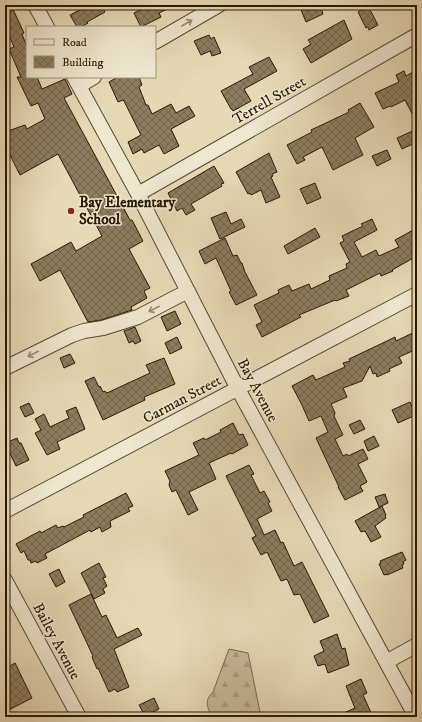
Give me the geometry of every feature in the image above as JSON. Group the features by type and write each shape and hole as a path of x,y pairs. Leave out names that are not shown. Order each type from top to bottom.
{"street":[{"path":"35,5 46,26"},
{"path":"156,41 219,5"},
{"name":"Terrell Street","path":"138,194 417,35"},
{"path":"77,81 90,78"},
{"name":"Bay Avenue","path":"77,81 138,194 238,389 416,717"},
{"path":"5,368 72,335 138,318 188,291"},
{"name":"Carman Street","path":"5,511 417,294"},
{"name":"Bailey Avenue","path":"5,580 79,717"},
{"path":"386,662 417,645"}],"green space":[{"path":"229,649 248,653 261,717 212,717 207,701 213,692"}],"building":[{"path":"5,5 11,5 24,33 22,34 26,44 26,78 37,78 42,89 65,79 72,94 64,98 130,220 132,220 143,241 129,249 150,288 144,291 147,298 131,307 132,310 101,320 88,322 60,270 40,281 31,264 71,242 76,251 102,236 58,154 20,175 9,153 5,154 5,132 25,125 27,129 45,119 38,103 31,106 17,77 21,77 9,49 14,47 5,26"},
{"path":"90,5 101,5 105,12 83,26 76,26 70,15"},
{"path":"140,5 175,5 159,13 161,17 140,26 134,13 142,9"},
{"path":"299,5 320,5 323,14 306,22"},
{"path":"368,6 378,25 369,30 368,27 366,28 358,12"},
{"path":"344,20 352,39 311,63 303,49 311,44 308,40"},
{"path":"209,35 211,39 214,37 221,53 212,56 210,51 201,55 194,41"},
{"path":"269,57 277,71 244,89 251,101 233,111 221,91 253,74 249,67"},
{"path":"404,71 406,76 413,72 417,81 417,123 405,100 383,109 375,93 399,82 396,75"},
{"path":"116,78 139,78 142,85 139,87 146,105 148,105 152,114 171,104 176,113 189,106 195,116 171,129 179,146 164,154 159,145 144,153 142,149 133,154 128,142 141,135 124,101 118,102 109,82"},
{"path":"360,103 374,127 355,138 363,155 333,170 322,147 303,157 305,160 297,164 287,145 312,132 311,130 349,112 348,110"},
{"path":"417,129 417,142 402,149 397,138"},
{"path":"387,150 391,159 377,166 372,156"},
{"path":"269,153 277,172 272,174 273,176 271,177 280,197 266,203 261,190 251,195 250,193 248,194 236,172"},
{"path":"214,166 224,183 221,184 222,186 191,204 195,210 186,215 182,208 177,211 168,193"},
{"path":"315,183 321,198 307,204 300,189"},
{"path":"226,212 231,224 241,219 245,227 220,239 211,218"},
{"path":"372,219 377,230 354,242 362,257 376,250 379,256 399,247 395,240 417,228 417,256 392,270 393,271 381,276 380,273 346,290 349,296 336,301 335,300 299,315 301,317 262,337 256,325 262,322 254,305 279,293 278,290 289,285 292,291 309,284 311,289 330,280 329,276 347,268 346,264 350,262 340,243 344,241 342,236 363,226 361,224"},
{"path":"315,228 320,237 288,254 284,246"},
{"path":"225,238 233,256 237,255 242,263 257,295 236,305 229,292 231,291 216,258 205,264 199,251"},
{"path":"175,311 181,324 167,331 161,317"},
{"path":"135,327 141,341 135,344 133,341 129,343 124,331"},
{"path":"417,331 417,349 399,357 402,363 377,377 376,373 373,374 370,366 362,381 343,388 347,397 331,404 335,413 334,416 343,435 335,439 343,456 347,454 348,456 363,449 368,459 358,464 367,482 360,486 363,491 345,500 316,438 328,432 321,416 309,421 292,386 313,375 316,380 345,367 343,363 350,361 349,359 395,337 396,341"},
{"path":"177,337 182,348 170,354 165,343"},
{"path":"70,354 75,363 64,368 60,358"},
{"path":"164,358 175,384 144,397 145,400 103,420 85,381 94,377 103,392 105,391 107,393 150,373 146,365"},
{"path":"410,402 416,415 398,423 392,410"},
{"path":"29,403 34,413 25,417 20,407"},
{"path":"76,407 85,429 57,442 60,449 47,455 35,433 41,430 35,419 44,414 50,427 69,418 66,411"},
{"path":"360,420 365,429 354,434 349,425"},
{"path":"233,423 239,435 243,434 248,445 232,454 231,453 209,463 216,479 189,492 198,510 188,515 176,490 172,492 169,485 170,481 165,471 199,455 193,443 204,438 205,440 221,432 220,430"},
{"path":"374,436 379,446 368,451 364,441"},
{"path":"17,438 29,460 16,466 7,447 9,444 8,442"},
{"path":"249,465 254,474 251,475 260,493 264,491 270,502 268,503 272,511 257,519 264,535 275,530 281,543 283,542 294,566 302,562 329,616 314,623 300,594 294,595 287,579 281,581 267,552 261,555 252,538 256,536 226,476"},
{"path":"126,493 133,506 128,508 130,511 110,521 111,527 102,532 100,527 91,532 90,530 45,554 47,558 37,563 36,561 31,563 24,551 21,553 16,544 40,531 41,533 56,525 58,528 64,527 84,517 83,515"},
{"path":"385,494 388,503 379,507 375,497"},
{"path":"382,506 386,518 375,526 381,537 371,542 365,531 361,532 355,521"},
{"path":"402,552 406,560 403,562 403,568 384,575 379,564 381,563 380,561"},
{"path":"99,563 106,577 103,578 107,586 103,589 105,593 94,599 81,573"},
{"path":"59,569 65,582 56,587 49,574"},
{"path":"91,594 102,617 106,615 117,638 138,628 142,635 114,649 129,687 117,692 115,689 109,692 98,668 97,669 92,657 93,656 69,605"},
{"path":"337,634 342,649 345,648 349,665 328,673 325,664 318,666 314,656 324,651 320,641"},
{"path":"15,663 32,698 5,712 5,669"},
{"path":"361,679 367,693 363,695 373,717 335,717 355,708 346,686"},
{"path":"154,698 159,709 145,716 139,705"}],"place":[{"name":"Bay Elementary School","path":"71,211"}]}
